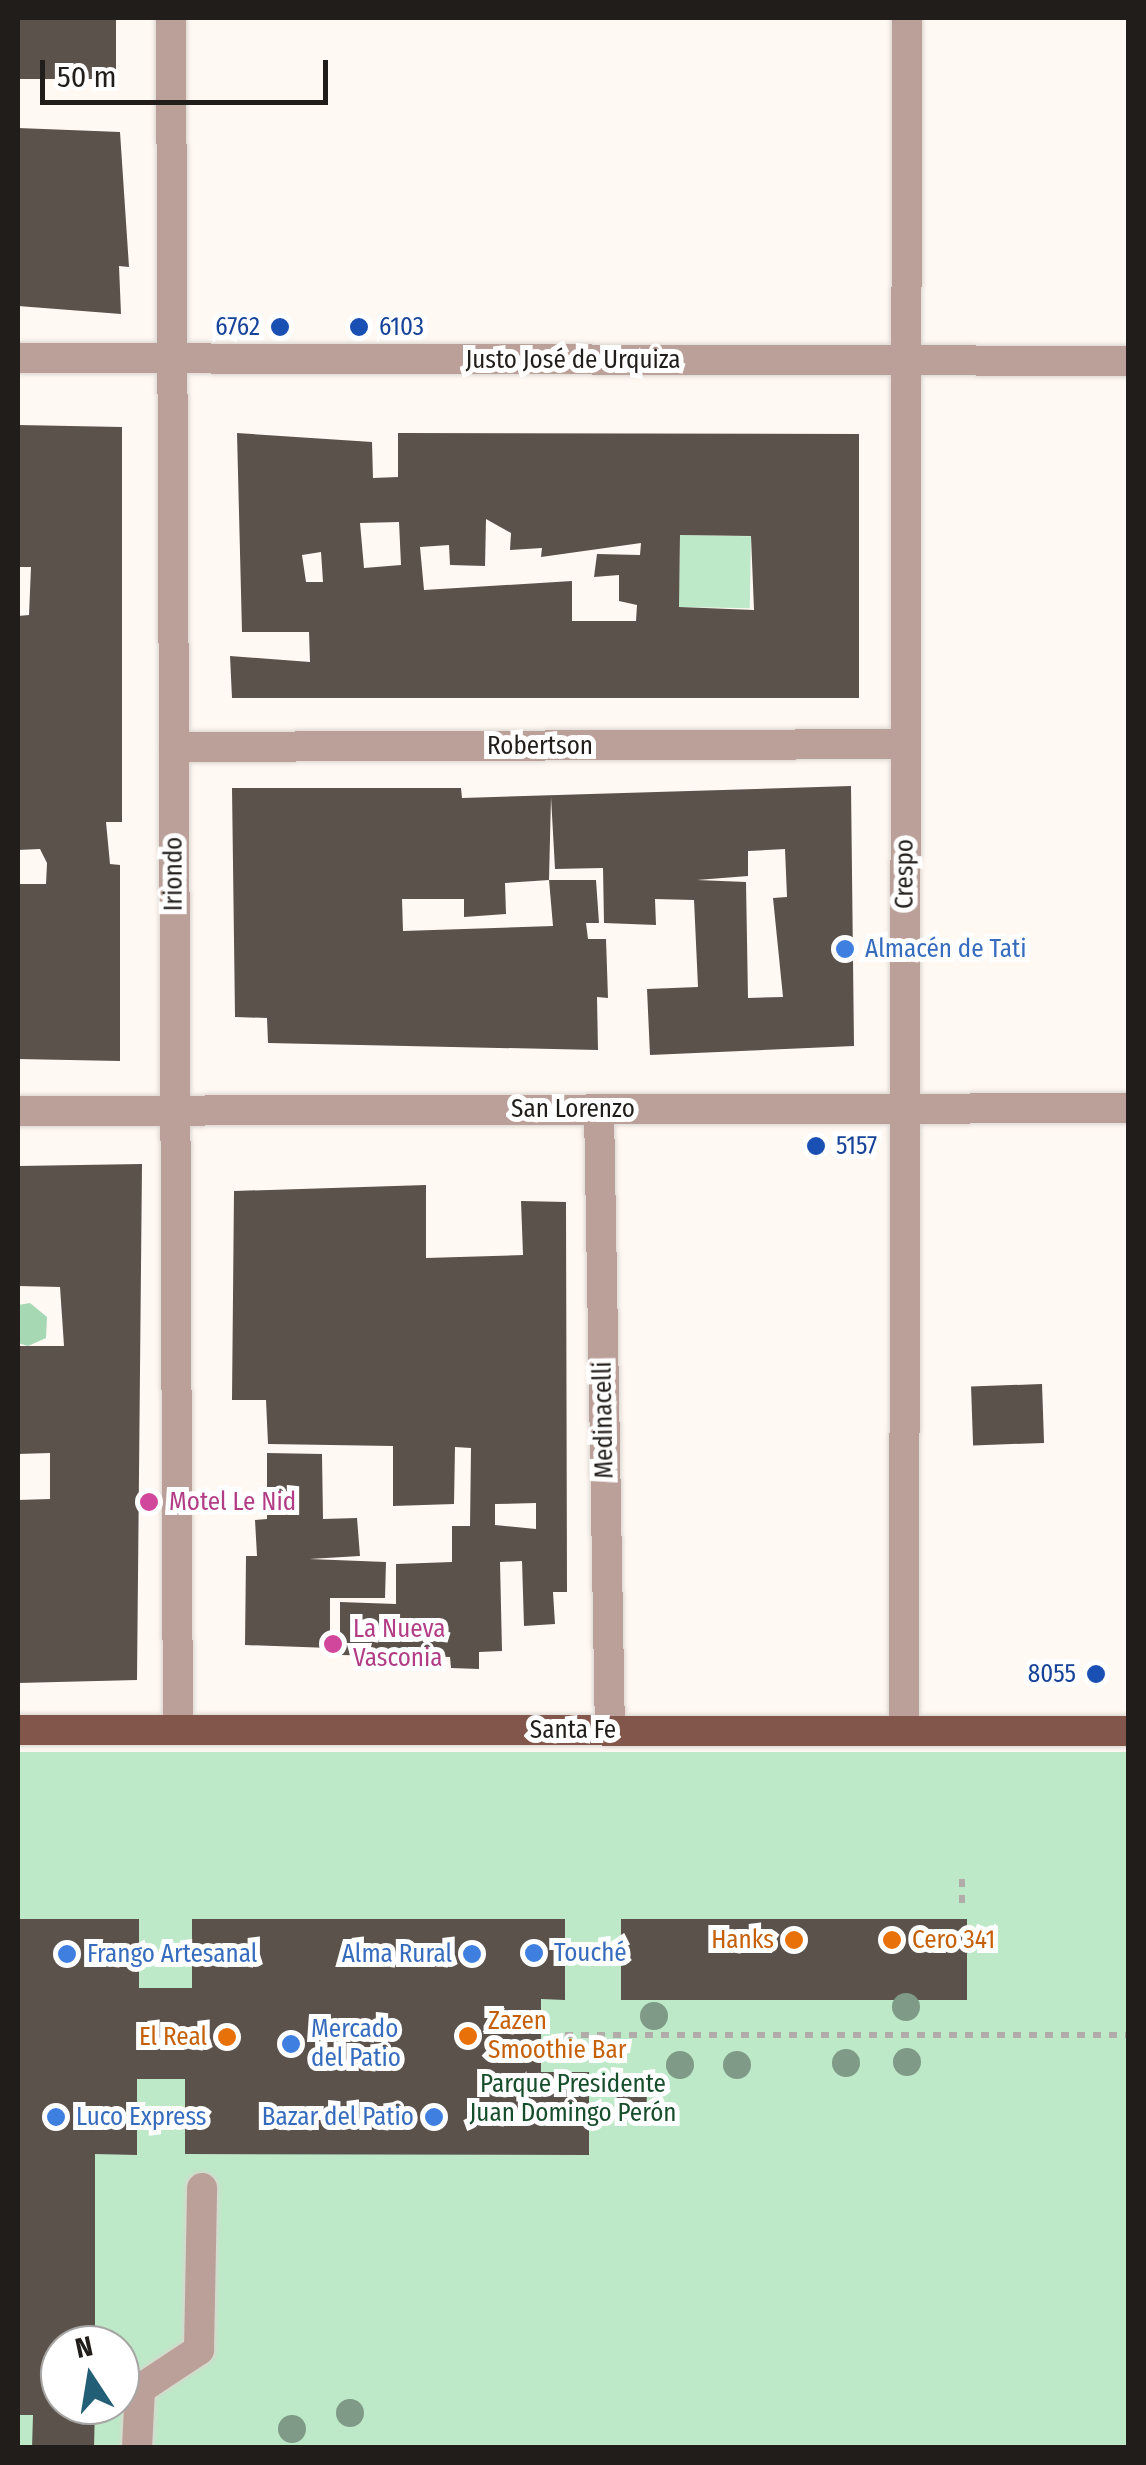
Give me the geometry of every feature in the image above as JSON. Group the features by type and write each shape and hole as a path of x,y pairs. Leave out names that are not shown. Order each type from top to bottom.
{"main road":[{"name":"Santa Fe","path":"18,1730 1128,1731"}],"street":[{"name":"Iriondo","path":"171,18 178,1730"},
{"name":"Crespo","path":"904,1731 907,18"},
{"name":"Justo José de Urquiza","path":"18,358 1128,361"},
{"name":"Robertson","path":"174,747 906,744"},
{"name":"San Lorenzo","path":"18,1111 1128,1108"},
{"name":"Medinacelli","path":"599,1109 610,1730"},
{"path":"137,2448 140,2389 199,2350 202,2188"}],"path":[{"path":"962,1873 962,1903"},
{"path":"565,2034 1128,2035"}],"green space":[{"path":"680,535 751,536 750,608 679,607"},
{"path":"30,1303 47,1317 46,1338 28,1346 18,1343 18,1305"},
{"name":"Parque Presidente Juan Domingo Perón","path":"18,1752 1128,1752 1128,2447 18,2447"}],"building":[{"path":"18,18 116,18 116,79 18,79"},
{"path":"18,128 120,132 129,267 119,266 121,314 18,306"},
{"path":"18,425 122,427 122,822 106,822 110,864 120,865 120,1061 18,1059 18,884 46,884 47,863 40,849 18,850 18,616 29,615 31,567 18,567"},
{"path":"237,433 372,442 373,478 398,477 398,433 859,434 859,698 232,698 230,656 310,662 309,632 242,632","holes":["486,519 511,533 510,550 542,548 541,557 641,543 640,555 597,554 594,577 619,575 619,601 637,605 636,621 572,621 572,581 424,590 420,547 449,545 450,565 485,566","399,522 401,565 364,568 360,523","680,535 751,536 754,610 679,607","321,552 323,582 306,582 302,555"]},
{"path":"851,786 854,1046 650,1055 647,989 698,987 694,900 655,899 656,925 604,923 603,868 555,869 551,797 549,880 596,880 599,923 586,923 588,939 606,939 608,998 597,997 598,1050 268,1043 267,1018 235,1017 232,788 461,788 462,798","holes":["785,849 787,897 773,898 783,997 748,998 746,882 697,880 748,876 748,851","549,880 553,926 403,931 402,899 464,899 464,917 506,914 505,883"]},
{"path":"142,1164 137,1680 18,1683 18,1500 50,1499 50,1453 18,1454 18,1346 64,1346 60,1287 18,1286 18,1166"},
{"path":"426,1185 426,1258 523,1255 521,1201 566,1202 567,1592 553,1592 555,1624 524,1626 522,1561 500,1562 502,1651 479,1652 479,1669 451,1668 450,1657 340,1655 340,1602 396,1604 396,1564 452,1562 452,1526 470,1526 471,1448 455,1447 454,1504 393,1506 393,1446 268,1444 266,1400 232,1400 234,1191","holes":["536,1503 536,1529 495,1525 495,1504"]},
{"path":"1042,1384 1044,1443 973,1445 971,1386"},
{"path":"267,1453 322,1454 323,1519 357,1518 360,1556 309,1559 386,1562 385,1598 330,1598 330,1648 245,1645 246,1556 257,1556 255,1520 267,1519"},
{"name":"Mercado del Patio","path":"18,1919 139,1919 139,1988 192,1988 192,1919 565,1919 565,2000 541,1999 541,2072 589,2072 589,2155 185,2154 185,2079 137,2079 137,2155 95,2154 95,2325 40,2325 40,2425 95,2425 94,2448 32,2448 33,2415 18,2415"},
{"path":"621,1919 967,1919 967,2000 621,2000"},
{"path":"617,2091 647,2092 646,2121 616,2120"}],"place":[{"name":"6762","path":"280,327"},
{"name":"6103","path":"359,327"},
{"name":"Almacén de Tati","path":"845,949"},
{"name":"5157","path":"816,1146"},
{"name":"Motel Le Nid","path":"149,1502"},
{"name":"La Nueva Vasconia","path":"333,1644"},
{"name":"8055","path":"1096,1674"},
{"name":"Hanks","path":"794,1940"},
{"name":"Cero 341","path":"892,1940"},
{"name":"Touché","path":"534,1953"},
{"name":"Frango Artesanal","path":"67,1954"},
{"name":"Alma Rural","path":"472,1954"},
{"name":"Zazen Smoothie Bar","path":"468,2036"},
{"name":"El Real","path":"227,2037"},
{"name":"Mercado del Patio","path":"291,2044"},
{"name":"Luco Express","path":"56,2117"},
{"name":"Bazar del Patio","path":"434,2117"}]}
